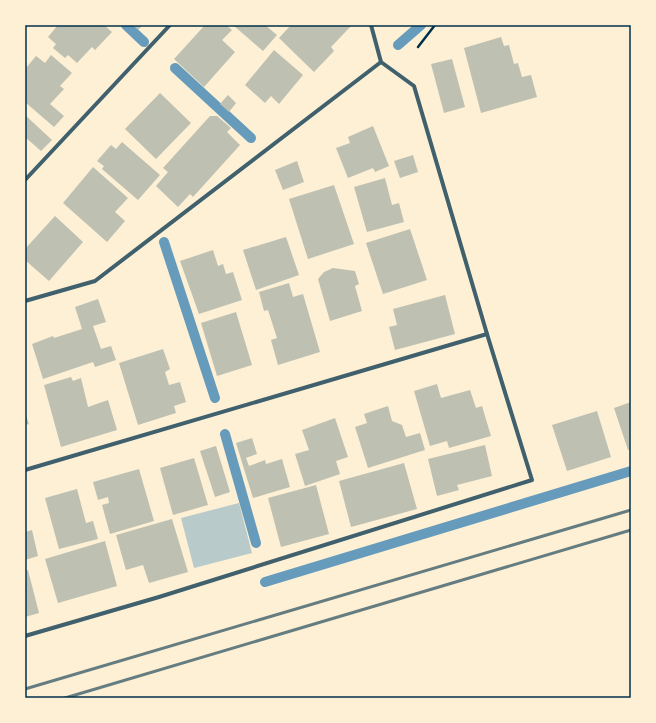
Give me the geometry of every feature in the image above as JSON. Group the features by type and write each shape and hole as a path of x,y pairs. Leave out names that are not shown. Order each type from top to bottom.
{"street":[{"path":"25,180 170,25"},
{"path":"25,636 159,597 532,480 487,334 414,86 381,62 371,25"},
{"path":"25,301 95,281 381,62"},
{"path":"25,470 487,334"}],"path":[{"path":"418,47 430,29 435,25"}],"shaded area":[{"path":"239,503 252,553 194,568 181,518"}],"building":[{"path":"58,25 104,25 112,32 95,50 92,47 77,63 68,55 65,58 53,48 56,44 48,37"},
{"path":"133,25 143,25 138,30"},
{"path":"205,25 226,25 232,30 222,40 235,52 204,87 174,59"},
{"path":"233,25 265,25 277,35 263,51"},
{"path":"291,25 352,25 331,47 334,51 314,72 279,38"},
{"path":"501,37 504,46 509,45 514,64 518,63 522,77 531,75 537,97 481,113 464,48"},
{"path":"274,50 303,75 279,104 271,96 265,103 245,85"},
{"path":"51,55 72,73 60,86 64,89 50,104 64,116 54,127 25,102 25,67 26,68 36,56 45,63"},
{"path":"452,59 465,107 444,113 431,64"},
{"path":"160,93 191,123 156,159 125,129"},
{"path":"228,95 236,103 229,112 220,104"},
{"path":"25,115 52,140 41,151 25,137"},
{"path":"210,116 217,116 231,128 227,132 240,145 193,197 190,194 178,207 156,186 168,172 163,168"},
{"path":"373,126 389,166 375,172 373,168 348,178 336,148 350,143 348,137"},
{"path":"122,142 160,175 138,200 102,169 104,166 97,161 111,145 116,149"},
{"path":"413,155 418,172 400,178 394,161"},
{"path":"297,161 304,182 283,190 275,170"},
{"path":"93,167 128,198 115,212 125,221 107,242 63,203"},
{"path":"385,178 392,205 399,203 404,222 367,232 354,187"},
{"path":"334,185 354,244 308,259 289,199"},
{"path":"55,216 83,242 49,281 25,260 25,249"},
{"path":"410,229 427,280 383,294 366,243"},
{"path":"286,237 299,275 256,290 243,250"},
{"path":"213,250 218,266 223,264 226,274 233,272 242,300 199,314 180,261"},
{"path":"333,268 355,271 359,284 355,286 362,311 330,321 318,279 324,272"},
{"path":"289,283 293,297 303,294 320,352 278,365 271,340 277,338 268,310 264,311 259,292"},
{"path":"445,295 455,334 395,350 389,327 397,325 393,309"},
{"path":"98,299 106,322 93,326 101,349 111,346 116,360 95,367 93,362 43,379 32,344 53,336 54,338 82,329 75,307"},
{"path":"236,312 252,365 217,376 201,323"},
{"path":"163,349 170,369 165,372 169,385 180,382 186,402 174,406 176,413 138,425 119,363"},
{"path":"71,377 73,381 81,378 88,407 108,400 117,430 61,447 44,385"},
{"path":"437,384 441,398 470,390 476,408 482,406 491,436 449,448 447,441 430,446 414,391"},
{"path":"631,402 631,449 628,450 614,408"},
{"path":"388,406 392,421 402,425 406,437 420,433 425,450 368,468 355,427 367,423 364,414"},
{"path":"597,411 611,457 567,471 552,425"},
{"path":"25,413 29,424 25,425"},
{"path":"335,418 348,457 336,461 340,474 305,486 295,454 309,450 302,430"},
{"path":"252,438 257,454 246,458 249,466 265,460 266,464 282,459 290,487 253,498 236,443"},
{"path":"485,445 492,476 457,485 459,490 437,496 428,459"},
{"path":"216,446 230,492 215,497 200,451"},
{"path":"194,458 208,505 173,515 160,468"},
{"path":"404,463 417,509 351,527 339,481"},
{"path":"139,469 154,521 110,534 102,505 109,503 108,497 98,500 93,482"},
{"path":"316,485 329,534 281,547 268,498"},
{"path":"77,489 86,523 93,521 98,539 59,549 45,498"},
{"path":"172,519 188,572 149,583 143,565 126,570 116,535"},
{"path":"32,530 38,556 25,560 25,532"},
{"path":"105,541 117,586 58,603 45,559"},
{"path":"28,570 39,613 25,617 25,571"}],"waterway":[{"path":"126,25 144,42"},
{"path":"398,45 421,25"},
{"path":"175,68 251,138"},
{"path":"164,242 215,398"},
{"path":"225,434 256,543"},
{"path":"265,582 631,471"}],"railway":[{"path":"25,689 631,510"},
{"path":"65,698 631,530"}]}
